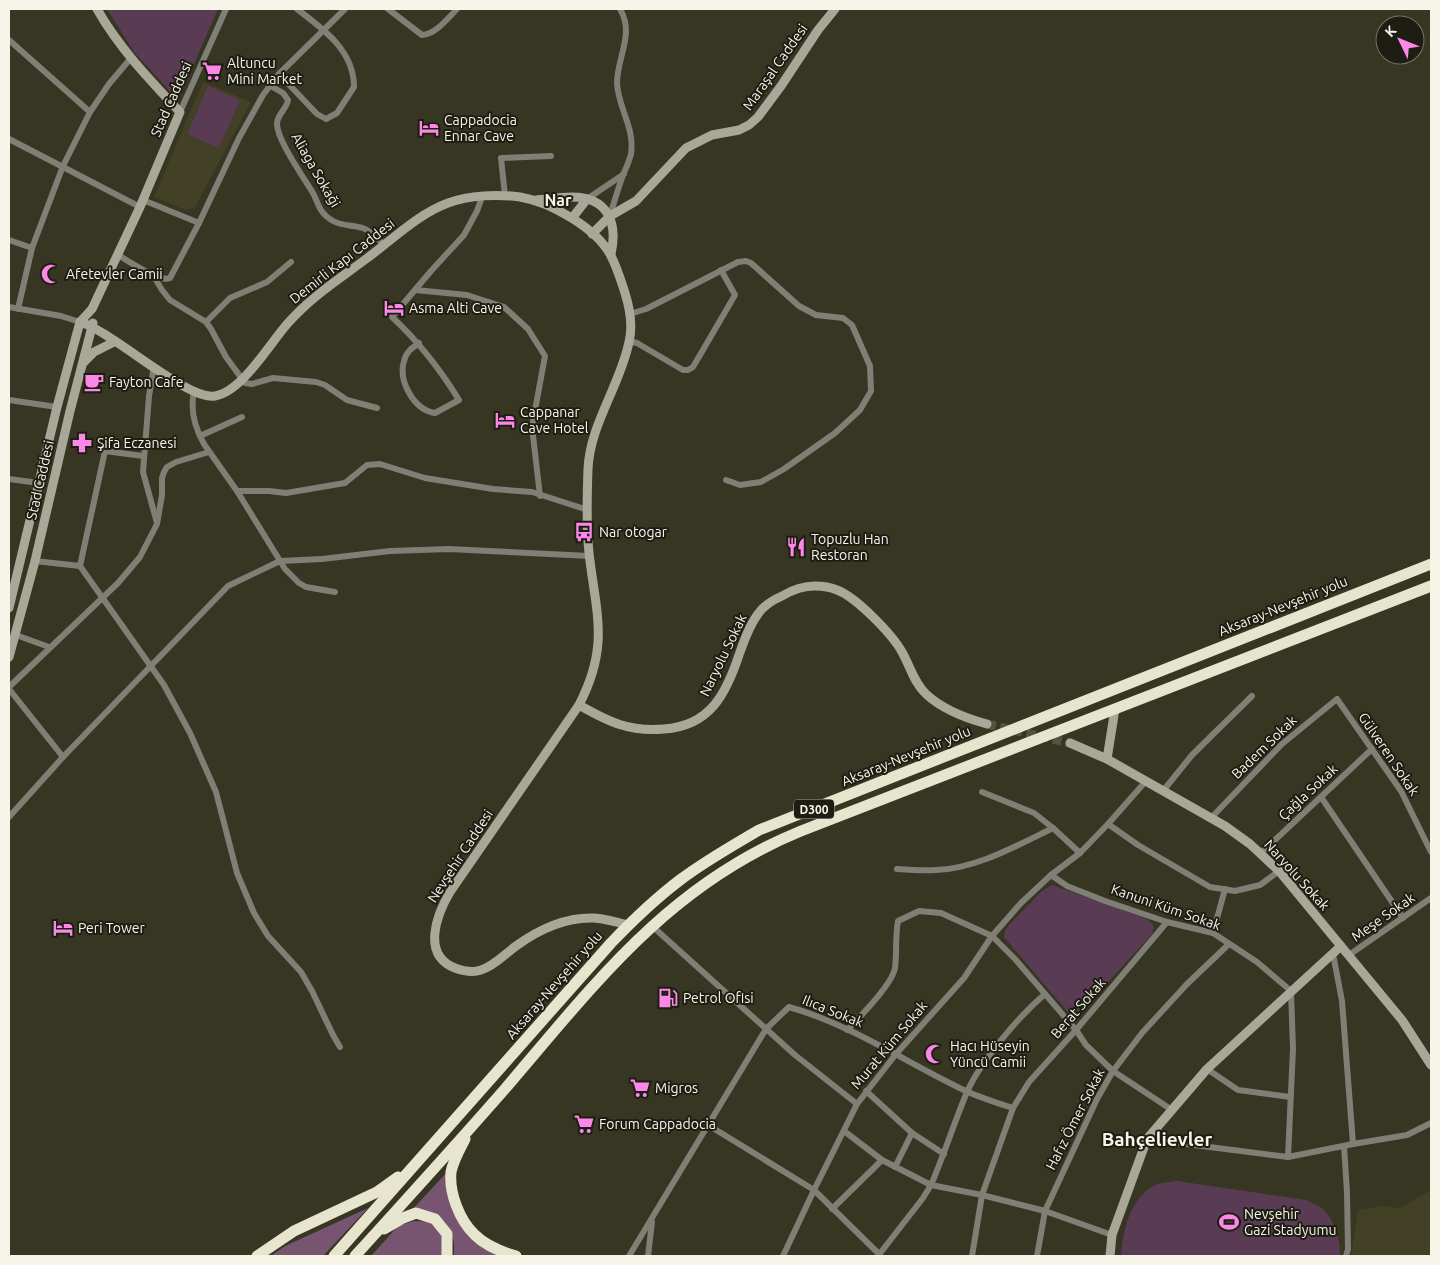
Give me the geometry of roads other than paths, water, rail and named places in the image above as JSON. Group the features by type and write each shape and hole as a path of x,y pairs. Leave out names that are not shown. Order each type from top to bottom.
{"highway":[{"name":"Aksaray-Nevşehir yolu","path":"334,1256 628,925 679,881 711,858 759,830 1431,564"},
{"name":"D300","path":"355,1256 468,1131 626,950 705,882 730,866 777,840 1418,591 1431,588"},
{"path":"468,1131 452,1170 451,1189 462,1217 475,1235 500,1251 516,1256"},
{"path":"257,1256 294,1231 377,1192 425,1155"},
{"path":"374,1235 403,1218 416,1213 435,1219 447,1234 447,1256"}],"street":[{"path":"97,9 132,58 180,112"},
{"name":"Stad Caddesi","path":"9,608 13,574 39,483 80,322 92,309 118,255 226,9"},
{"path":"279,74 326,119 337,113 353,91 354,82 348,58 338,44 323,29 297,9"},
{"path":"118,255 164,280 170,278 239,138 269,85 345,9"},
{"path":"388,9 422,35 428,35 457,9"},
{"path":"611,254 614,236 610,216 629,163 632,141 630,127 618,86 619,70 626,36 626,28 620,9"},
{"name":"Maraşal Caddesi","path":"592,234 610,216 636,201 686,148 712,135 739,130 758,118 818,30 835,9"},
{"path":"9,40 90,112"},
{"path":"18,309 32,248 63,166 90,112 109,84 132,58"},
{"name":"Aliaga Sokaği","path":"269,85 283,93 288,100 288,104 279,117 277,124 279,131 322,211 334,221 344,225 364,228 384,245"},
{"path":"9,138 141,204 199,222"},
{"path":"505,196 501,158 551,156"},
{"path":"573,217 587,199 624,174"},
{"name":"Demirli Kapı Caddesi","path":"93,326 114,342 194,392 210,397 217,396 227,392 242,380 304,306 420,218 438,208 451,202 482,197 505,196 535,200 573,197 587,199"},
{"path":"419,343 410,350 403,362 406,389 423,409 435,413 459,400 419,343 392,317 464,235 482,197"},
{"path":"587,199 599,206 610,216"},
{"name":"Demirli Kapı Caddesi","path":"535,200 573,217 592,234"},
{"path":"9,817 63,757 228,586 280,561 322,559 390,551 441,549 590,556 588,510 590,453 595,434 618,379 630,341 630,314 611,254 592,234"},
{"path":"9,240 32,248"},
{"path":"630,314 646,309 738,262 746,261 751,263 799,306 816,315 843,318 852,325 870,366 871,391 860,410 836,433 784,469 761,482 740,484 726,480"},
{"path":"206,322 230,298 267,282 291,262"},
{"path":"630,341 637,343 683,370 693,367 735,295 721,270"},
{"path":"153,275 170,300 206,322 245,383 252,384 273,378 316,382 325,385 347,400 377,408"},
{"path":"415,290 468,295 504,307 528,329 545,356 532,428 540,496"},
{"path":"9,307 61,316 93,326"},
{"name":"Stad Caddesi","path":"9,657 93,326 92,309"},
{"path":"82,364 94,352 114,342"},
{"path":"154,366 143,456 143,472 157,524"},
{"path":"194,392 192,409 200,436 285,569 299,583 313,589 335,592"},
{"path":"9,400 57,407"},
{"path":"200,436 242,417"},
{"path":"80,566 105,450 143,456"},
{"path":"63,757 9,688 140,557 157,524 160,514 164,472 168,467 176,462 209,452"},
{"path":"237,492 269,491 286,493 345,483 367,465 380,464 425,478 493,490 532,492 588,510"},
{"path":"9,479 39,483"},
{"name":"Nevşehir Caddesi","path":"590,556 599,623 598,646 591,679 579,705 450,892 438,917 434,942 436,951 443,961 461,971 472,972 490,965 536,933 561,923 594,918 628,925"},
{"path":"35,560 80,566 164,684 190,732 210,777 222,810 237,873 254,913 268,936 301,972 340,1047"},
{"name":"Naryolu Sokak","path":"579,705 611,722 638,730 670,729 685,726 699,720 721,696 758,614 773,600 788,592 814,586 836,590 846,595 882,627 896,641 918,684 934,701 956,714 987,724"},
{"path":"16,635 49,648"},
{"path":"1163,791 1192,754 1252,696"},
{"name":"Gülveren Sokak","path":"1337,699 1401,792 1431,852"},
{"name":"Badem Sokak","path":"1211,818 1282,744 1337,699"},
{"path":"1107,759 1115,709"},
{"name":"Naryolu Sokak","path":"1070,743 1107,759 1211,818 1238,835 1261,853 1279,871 1402,1020 1431,1065"},
{"name":"Çağla Sokak","path":"1261,853 1372,749"},
{"name":"Murat Küm Sokak","path":"783,1256 857,1104 866,1091 896,1054 964,978 992,936 1021,903 1051,875 1080,853 1146,781"},
{"path":"982,792 1034,814 1053,828 1080,853"},
{"path":"1321,797 1403,918"},
{"path":"1108,824 1138,845 1210,887 1235,891 1260,885 1279,871"},
{"path":"897,869 937,870 964,866 1012,849 1053,828"},
{"name":"Kanuni Küm Sokak","path":"1051,875 1067,886 1167,922 1213,934 1257,962 1291,991"},
{"path":"1213,934 1225,890"},
{"name":"Meşe Sokak","path":"1349,955 1431,898"},
{"path":"847,1030 880,994 895,970 895,936 898,921 920,911 941,913 992,936 1016,959 1086,1044 1113,1070 1172,1110"},
{"name":"Berat Sokak","path":"972,1256 982,1195 1013,1108 1029,1082 1076,1030 1167,922"},
{"path":"652,926 795,1055 857,1104"},
{"name":"Hafız Ömer Sokak","path":"1037,1256 1045,1211 1097,1099 1113,1070 1142,1033 1229,944"},
{"path":"1110,1256 1112,1234 1147,1140 1207,1069 1341,946"},
{"path":"1333,954 1342,1001 1353,1144"},
{"path":"1288,1157 1293,1049 1291,991"},
{"path":"708,1125 814,1190 878,1255 931,1185 967,1092 977,1073 1010,1029 1045,994"},
{"name":"Ilıca Sokak","path":"766,1029 789,1007 809,1012 896,1054 967,1092 1013,1108"},
{"path":"629,1256 766,1029"},
{"path":"1207,1069 1238,1090 1290,1097"},
{"path":"866,1091 912,1133 944,1154"},
{"path":"1147,1140 1288,1157 1407,1135 1431,1123"},
{"path":"844,1131 882,1160 931,1185 982,1195 1045,1211 1112,1234"},
{"path":"895,1167 912,1133"},
{"path":"1344,1146 1347,1192 1348,1249 1346,1256"},
{"path":"832,1209 882,1160"},
{"path":"648,1256 653,1218"}],"tunnel":[{"path":"987,724 1070,743"}],"place":[{"name":"Altuncu Mini Market","path":"212,71"},
{"name":"Cappadocia Ennar Cave","path":"429,128"},
{"name":"Afetevler Camii","path":"51,274"},
{"name":"Asma Alti Cave","path":"394,308"},
{"name":"Fayton Cafe","path":"94,382"},
{"name":"Cappanar Cave Hotel","path":"505,420"},
{"name":"Şifa Eczanesi","path":"82,443"},
{"name":"Nar otogar","path":"584,532"},
{"name":"Topuzlu Han Restoran","path":"796,547"},
{"name":"Peri Tower","path":"63,928"},
{"name":"Petrol Ofisi","path":"668,998"},
{"name":"Hacı Hüseyin Yüncü Camii","path":"935,1054"},
{"name":"Migros","path":"640,1088"},
{"name":"Forum Cappadocia","path":"584,1124"},
{"name":"Nevşehir Gazi Stadyumu","path":"1229,1222"}],"district":[{"name":"Nar","path":"558,200"},
{"name":"Bahçelievler","path":"1157,1139"}]}
